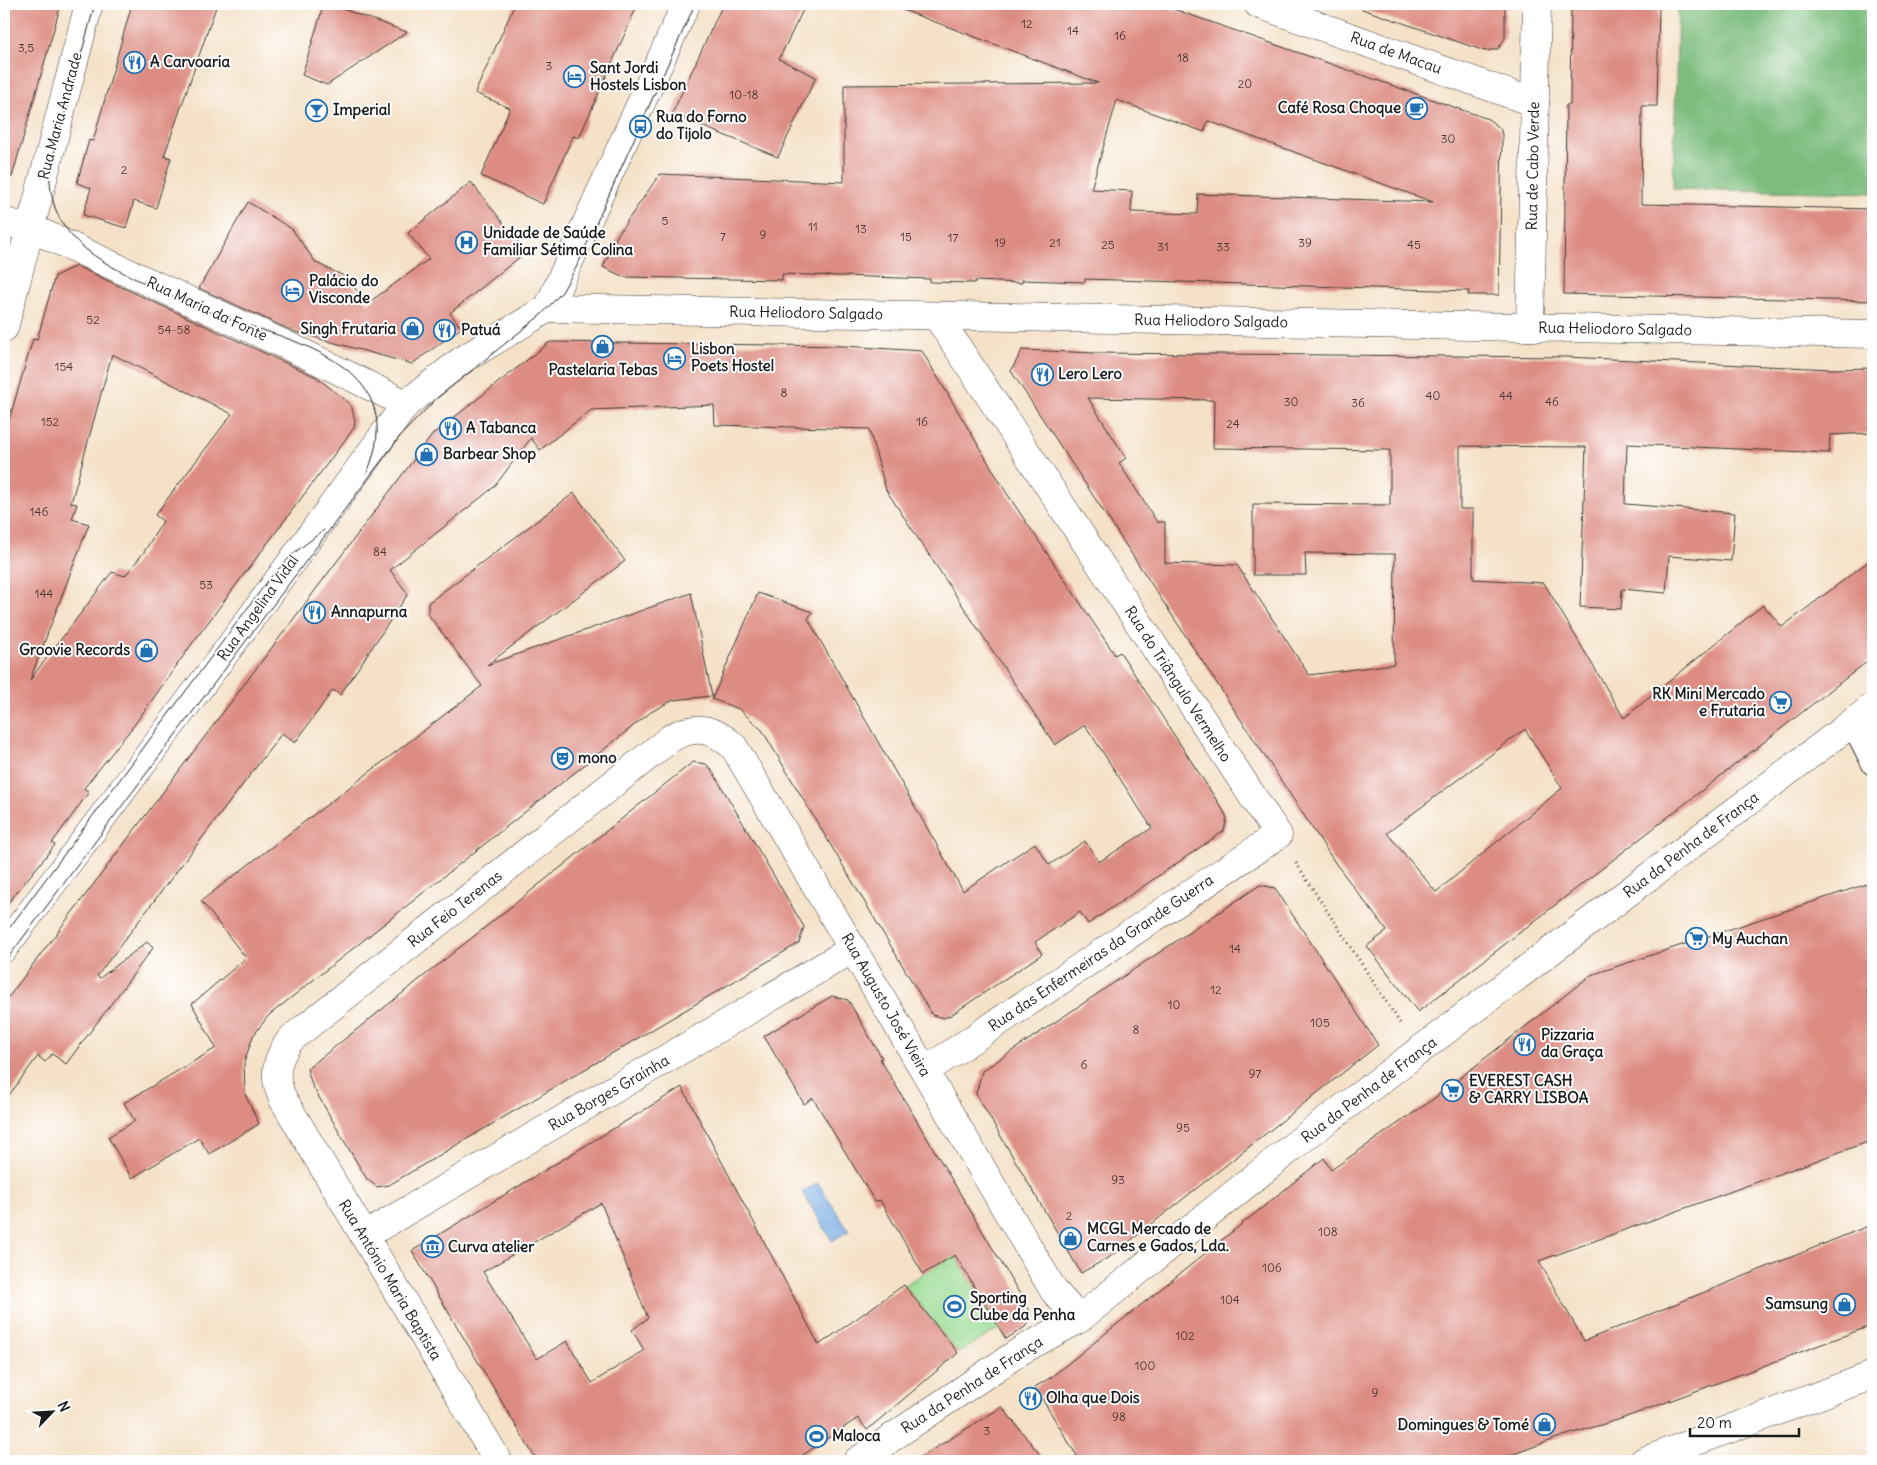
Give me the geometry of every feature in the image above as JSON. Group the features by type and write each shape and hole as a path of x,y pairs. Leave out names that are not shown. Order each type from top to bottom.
{"street":[{"name":"Rua Maria Andrade","path":"4,328 89,4"},
{"path":"548,308 686,4"},
{"name":"Rua de Macau","path":"1258,4 1534,102"},
{"name":"Rua de Cabo Verde","path":"1530,327 1536,4"},
{"name":"Rua Maria da Fonte","path":"4,222 31,228 294,349 406,404"},
{"name":"Rua Heliodoro Salgado","path":"548,308 1873,334"},
{"name":"Rua Angelina Vidal","path":"4,948 229,648 406,404 461,361 548,308"},
{"name":"Rua do Triângulo Vermelho","path":"937,316 1278,835"},
{"name":"Rua da Penha de França","path":"857,1461 1022,1350 1079,1319 1301,1140 1420,1052 1873,707"},
{"path":"1852,723 1873,764"},
{"name":"Rua Augusto José Vieira","path":"671,738 684,731 705,728 722,736 734,747 1054,1291 1079,1319"},
{"name":"Rua Feio Terenas","path":"283,1099 277,1086 276,1068 281,1051 291,1039 671,738"},
{"name":"Rua das Enfermeiras da Grande Guerra","path":"925,1071 1278,835"},
{"name":"Rua Borges Graínha","path":"364,1236 853,948"},
{"name":"Rua António Maria Baptista","path":"283,1099 498,1461"},
{"path":"1644,1461 1873,1375"}],"path":[{"path":"1278,835 1420,1052"}],"green space":[{"path":"1678,4 1873,4 1873,193 1673,189"},
{"name":"Sporting Clube da Penha","path":"955,1255 1000,1328 958,1353 904,1285"}],"water":[{"path":"818,1183 849,1231 832,1241 802,1192"}],"building":[{"path":"4,4 61,4 12,177 4,176"},
{"path":"132,4 217,4 164,156 171,158 156,208 134,201 126,228 83,215 91,188 77,183 89,140 93,141"},
{"path":"324,4 407,32 327,85 302,75"},
{"path":"515,4 638,4 579,138 573,136 543,204 481,176 510,108 475,93"},
{"path":"723,4 806,4 779,59 816,77 778,157 672,114"},
{"path":"895,4 1159,4 1488,119 1500,128 1502,135 1499,295 1468,295 1469,291 1085,279 1085,282 1022,280 1022,283 975,281 975,283 930,282 930,279 782,274 782,280 624,277 603,267 618,234 660,174 844,182 844,85 1098,83 895,7","holes":["1117,100 1204,132 1208,121 1433,202 1198,194 1197,214 1131,212 1132,191 1091,189"]},
{"path":"1363,4 1505,4 1505,38 1498,49 1485,51 1362,9"},
{"path":"1571,4 1659,4 1657,106 1642,106 1641,204 1873,209 1873,301 1564,294 1566,105 1570,105"},
{"path":"471,182 526,252 450,313 461,328 412,364 295,332 199,288 248,202 292,229 316,263 344,276 368,303 429,259 408,233"},
{"path":"76,266 316,377 348,402 352,408 355,421 354,428 194,641 135,724 84,788 89,792 52,843 55,845 4,908 4,437 33,339 37,340 55,276","holes":["112,354 232,414 155,515 163,521 144,552 125,576 112,572 30,680 89,524 72,519 77,504 71,503"]},
{"path":"550,342 845,346 922,351 1006,492 1115,655 1120,652 1223,810 1227,818 1224,831 1088,924 1080,912 1035,942 1042,954 951,1015 944,1018 932,1015 762,730 739,709 712,699 758,593 812,612 808,619 963,891 1035,843 1049,865 1085,841 1099,862 1152,828 1085,725 1055,745 886,490 869,429 715,425 714,405 591,410 540,450 531,438 494,487 390,570 408,594 340,695 333,690 295,743 282,733 97,976 100,978 147,942 153,948 66,1064 52,1054 45,1062 38,1056 4,1102 4,1003 433,434"},
{"path":"1022,350 1095,353 1566,357 1832,369 1873,368 1873,433 1830,435 1829,453 1627,444 1625,504 1735,513 1731,561 1669,556 1666,593 1622,589 1621,609 1580,607 1586,447 1460,446 1460,509 1473,509 1473,579 1544,583 1624,718 1763,605 1782,627 1873,558 1873,657 1418,1012 1367,946 1387,931 1336,864 1011,371","holes":["1088,398 1214,400 1213,448 1390,450 1390,505 1253,504 1253,575 1306,575 1305,553 1395,554 1394,664 1309,675 1237,565 1165,563 1165,522 1157,522 1119,463 1126,458","1525,729 1562,788 1436,892 1387,833"]},
{"path":"574,493 625,561 487,665 691,593 712,696 673,700 651,712 268,1016 253,1036 244,1063 245,1094 259,1124 209,1154 199,1138 132,1178 108,1137 135,1121 124,1103 216,1048 192,1004 246,958 201,901 482,686 428,614 428,603"},
{"path":"693,762 706,764 711,769 804,927 799,943 389,1185 377,1187 367,1179 350,1151 312,1085 307,1069"},
{"path":"1873,882 1873,982 1866,990 1873,1005 1873,1140 1539,1261 1584,1341 1873,1224 1873,1325 1621,1419 1560,1437 1495,1461 1080,1461 1035,1387 1050,1378 1324,1158 1331,1170 1432,1100 1591,975"},
{"path":"1260,885 1275,888 1378,1045 1111,1256 1081,1273 976,1094 982,1071"},
{"path":"832,996 848,1000 882,1058 880,1059 1030,1311 1030,1320 1025,1327 1006,1339 955,1255 923,1274 880,1200 875,1202 813,1098 804,1104 764,1036"},
{"path":"682,1087 819,1345 904,1285 958,1353 867,1430 858,1418 794,1461 537,1461 412,1251","holes":["601,1203 648,1318 632,1330 644,1350 592,1383 567,1341 537,1359 483,1272"]},
{"path":"1002,1407 1045,1461 914,1461"}],"tram line":[{"path":"95,4 50,168 51,193 57,213 68,231 81,245 117,269 205,310 292,340 320,353 344,368 363,387 375,410 377,438 367,473"},
{"path":"4,963 400,436 436,399 542,314 562,292 577,266 695,4"},
{"path":"4,935 270,578 294,553 324,530"}],"place":[{"name":"A Carvoaria","path":"134,62"},
{"name":"Sant Jordi Hostels Lisbon","path":"574,77"},
{"name":"Café Rosa Choque","path":"1417,108"},
{"name":"Imperial","path":"317,110"},
{"name":"Rua do Forno do Tijolo","path":"640,126"},
{"name":"Unidade de Saúde Familiar Sétima Colina","path":"467,242"},
{"name":"Palácio do Visconde","path":"293,290"},
{"name":"Singh Frutaria","path":"412,329"},
{"name":"Patuá","path":"445,330"},
{"name":"Pastelaria Tebas","path":"603,347"},
{"name":"Lisbon Poets Hostel","path":"675,358"},
{"name":"Lero Lero","path":"1042,374"},
{"name":"A Tabanca","path":"450,428"},
{"name":"Barbear Shop","path":"427,454"},
{"name":"Annapurna","path":"315,612"},
{"name":"Groovie Records","path":"146,650"},
{"name":"RK Mini Mercado e Frutaria","path":"1781,703"},
{"name":"mono","path":"562,758"},
{"name":"My Auchan","path":"1696,939"},
{"name":"Pizzaria da Graça","path":"1525,1044"},
{"name":"EVEREST CASH & CARRY LISBOA","path":"1453,1090"},
{"name":"MCGL Mercado de Carnes e Gados, Lda.","path":"1071,1238"},
{"name":"Curva atelier","path":"432,1247"},
{"name":"Samsung","path":"1844,1304"},
{"name":"Sporting Clube da Penha","path":"954,1307"},
{"name":"Olha que Dois","path":"1030,1398"},
{"name":"Domingues & Tomé","path":"1545,1425"},
{"name":"Maloca","path":"816,1436"}]}
